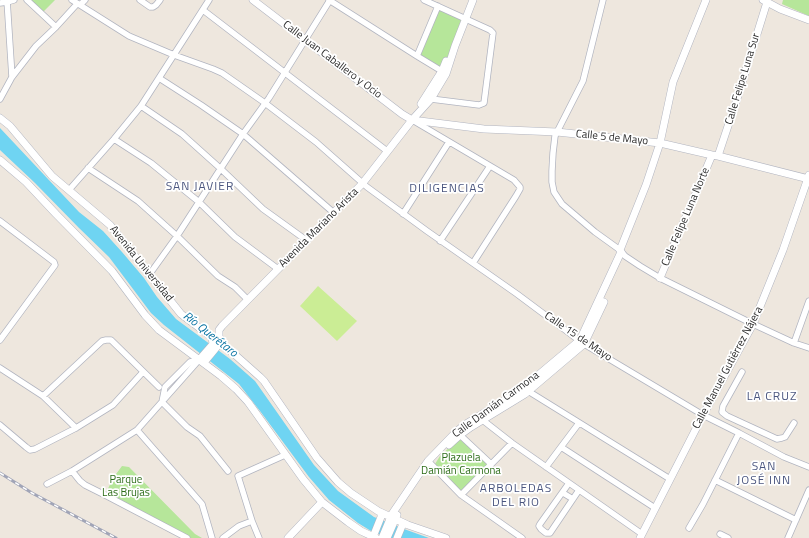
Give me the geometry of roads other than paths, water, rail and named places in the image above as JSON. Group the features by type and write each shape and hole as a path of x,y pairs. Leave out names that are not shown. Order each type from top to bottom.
{"street":[{"path":"0,3 14,0"},
{"path":"27,0 56,27"},
{"name":"Calle 15 de Mayo","path":"72,0 129,36 217,71 265,103 316,142 362,184 582,342 703,415 784,457 809,467"},
{"path":"0,99 12,74 36,46 66,16 85,0"},
{"path":"140,0 153,7 160,0"},
{"path":"69,190 141,106 209,0"},
{"name":"Calle Juan Caballero y Ocio","path":"253,0 402,114 412,120"},
{"path":"149,274 177,236 243,134 285,73 330,0 416,56 444,72"},
{"path":"424,0 490,30 493,33 484,103 479,105 431,99"},
{"path":"464,18 468,0"},
{"path":"412,120 431,99 444,72 464,18 473,0"},
{"path":"603,0 583,81 555,136 552,171 554,192 562,204 594,232 640,266 660,278 753,324 794,343 809,348"},
{"name":"Calle Damián Carmona","path":"430,462 480,418 502,402 526,389 582,342 622,253 660,144 673,82 706,0"},
{"path":"7,1 12,74"},
{"path":"764,1 809,20"},
{"name":"Calle Felipe Luna Sur","path":"715,156 736,102 764,1"},
{"path":"416,56 438,6"},
{"path":"203,10 387,151"},
{"path":"412,120 444,72"},
{"path":"159,78 201,104 243,134 334,213"},
{"path":"141,106 182,134 221,168 263,210 306,240"},
{"name":"Avenida Universidad","path":"0,118 10,126 52,176 110,225 181,314 214,341 233,353 264,381 299,432 327,470 338,482 381,516 403,525 446,538"},
{"path":"412,120 514,180 520,187 516,196 473,263"},
{"name":"Calle 5 de Mayo","path":"412,120 484,129 557,132 660,144 809,177"},
{"name":"Avenida Mariano Arista","path":"204,360 214,341 212,331 219,330 247,299 362,184 412,120"},
{"path":"114,139 151,163 199,202 235,237 278,269"},
{"path":"403,214 449,142"},
{"name":"Calle Felipe Luna Norte","path":"660,278 715,156"},
{"path":"0,160 26,182 112,271 145,315 159,330 204,360 236,389 248,402 285,455 322,502 361,531 379,537 381,516"},
{"path":"440,241 490,166"},
{"path":"88,168 138,201 218,276 247,299"},
{"name":"Calle Manuel Gutiérrez Nájera","path":"641,536 703,415 753,324 784,250 809,177"},
{"path":"0,221 54,262 55,265 0,340"},
{"path":"794,343 809,301"},
{"path":"214,341 220,339 219,330"},
{"path":"42,396 102,341 106,340 111,340 159,387"},
{"path":"47,484 72,471 137,430 162,402 204,360"},
{"path":"1,370 42,396 76,428"},
{"path":"0,425 30,450 34,449 76,428 113,406 143,372"},
{"path":"742,372 723,406 722,412 763,434 777,439 785,437 794,424"},
{"path":"526,389 670,480"},
{"path":"162,402 187,427 200,436 228,471"},
{"path":"480,418 512,443 548,465 569,483 641,536"},
{"name":"Calle Damián Carmona","path":"379,537 425,473 430,462 457,431 480,418"},
{"path":"548,465 579,423"},
{"path":"137,430 202,504 212,538"},
{"path":"689,528 739,433"},
{"path":"759,443 763,434"},
{"path":"460,435 491,464"},
{"path":"461,495 512,443"},
{"path":"562,447 655,508"},
{"path":"259,538 238,476 285,455"},
{"path":"430,462 461,495 522,538"},
{"path":"72,471 85,485 187,538"},
{"path":"715,480 796,520"},
{"path":"569,483 539,526 546,533 550,533 579,490"},
{"path":"788,538 809,490"},
{"path":"563,492 573,499"},
{"path":"288,538 322,502"},
{"path":"223,538 239,526 252,521"},
{"path":"397,538 403,525"},
{"path":"720,534 728,538"}],"water":[{"path":"0,128 79,212 103,231 144,278 157,297 176,319 230,359 255,381 314,465 338,491 374,517 429,538 390,538 371,531 358,523 329,500 309,477 239,384 151,313 109,257 0,150"}],"railway":[{"path":"0,473 32,493 116,538"}],"district":[{"name":"SAN JAVIER","path":"200,187"},
{"name":"DILIGENCIAS","path":"447,189"},
{"name":"LA CRUZ","path":"772,397"},
{"name":"SAN JOSÉ INN","path":"764,474"},
{"name":"ARBOLEDAS DEL RIO","path":"516,496"}],"water label":[{"name":"Río Querétaro","path":"210,335"}],"park label":[{"name":"Plazuela Damián Carmona","path":"461,464"},
{"name":"Parque Las Brujas","path":"126,486"}]}
